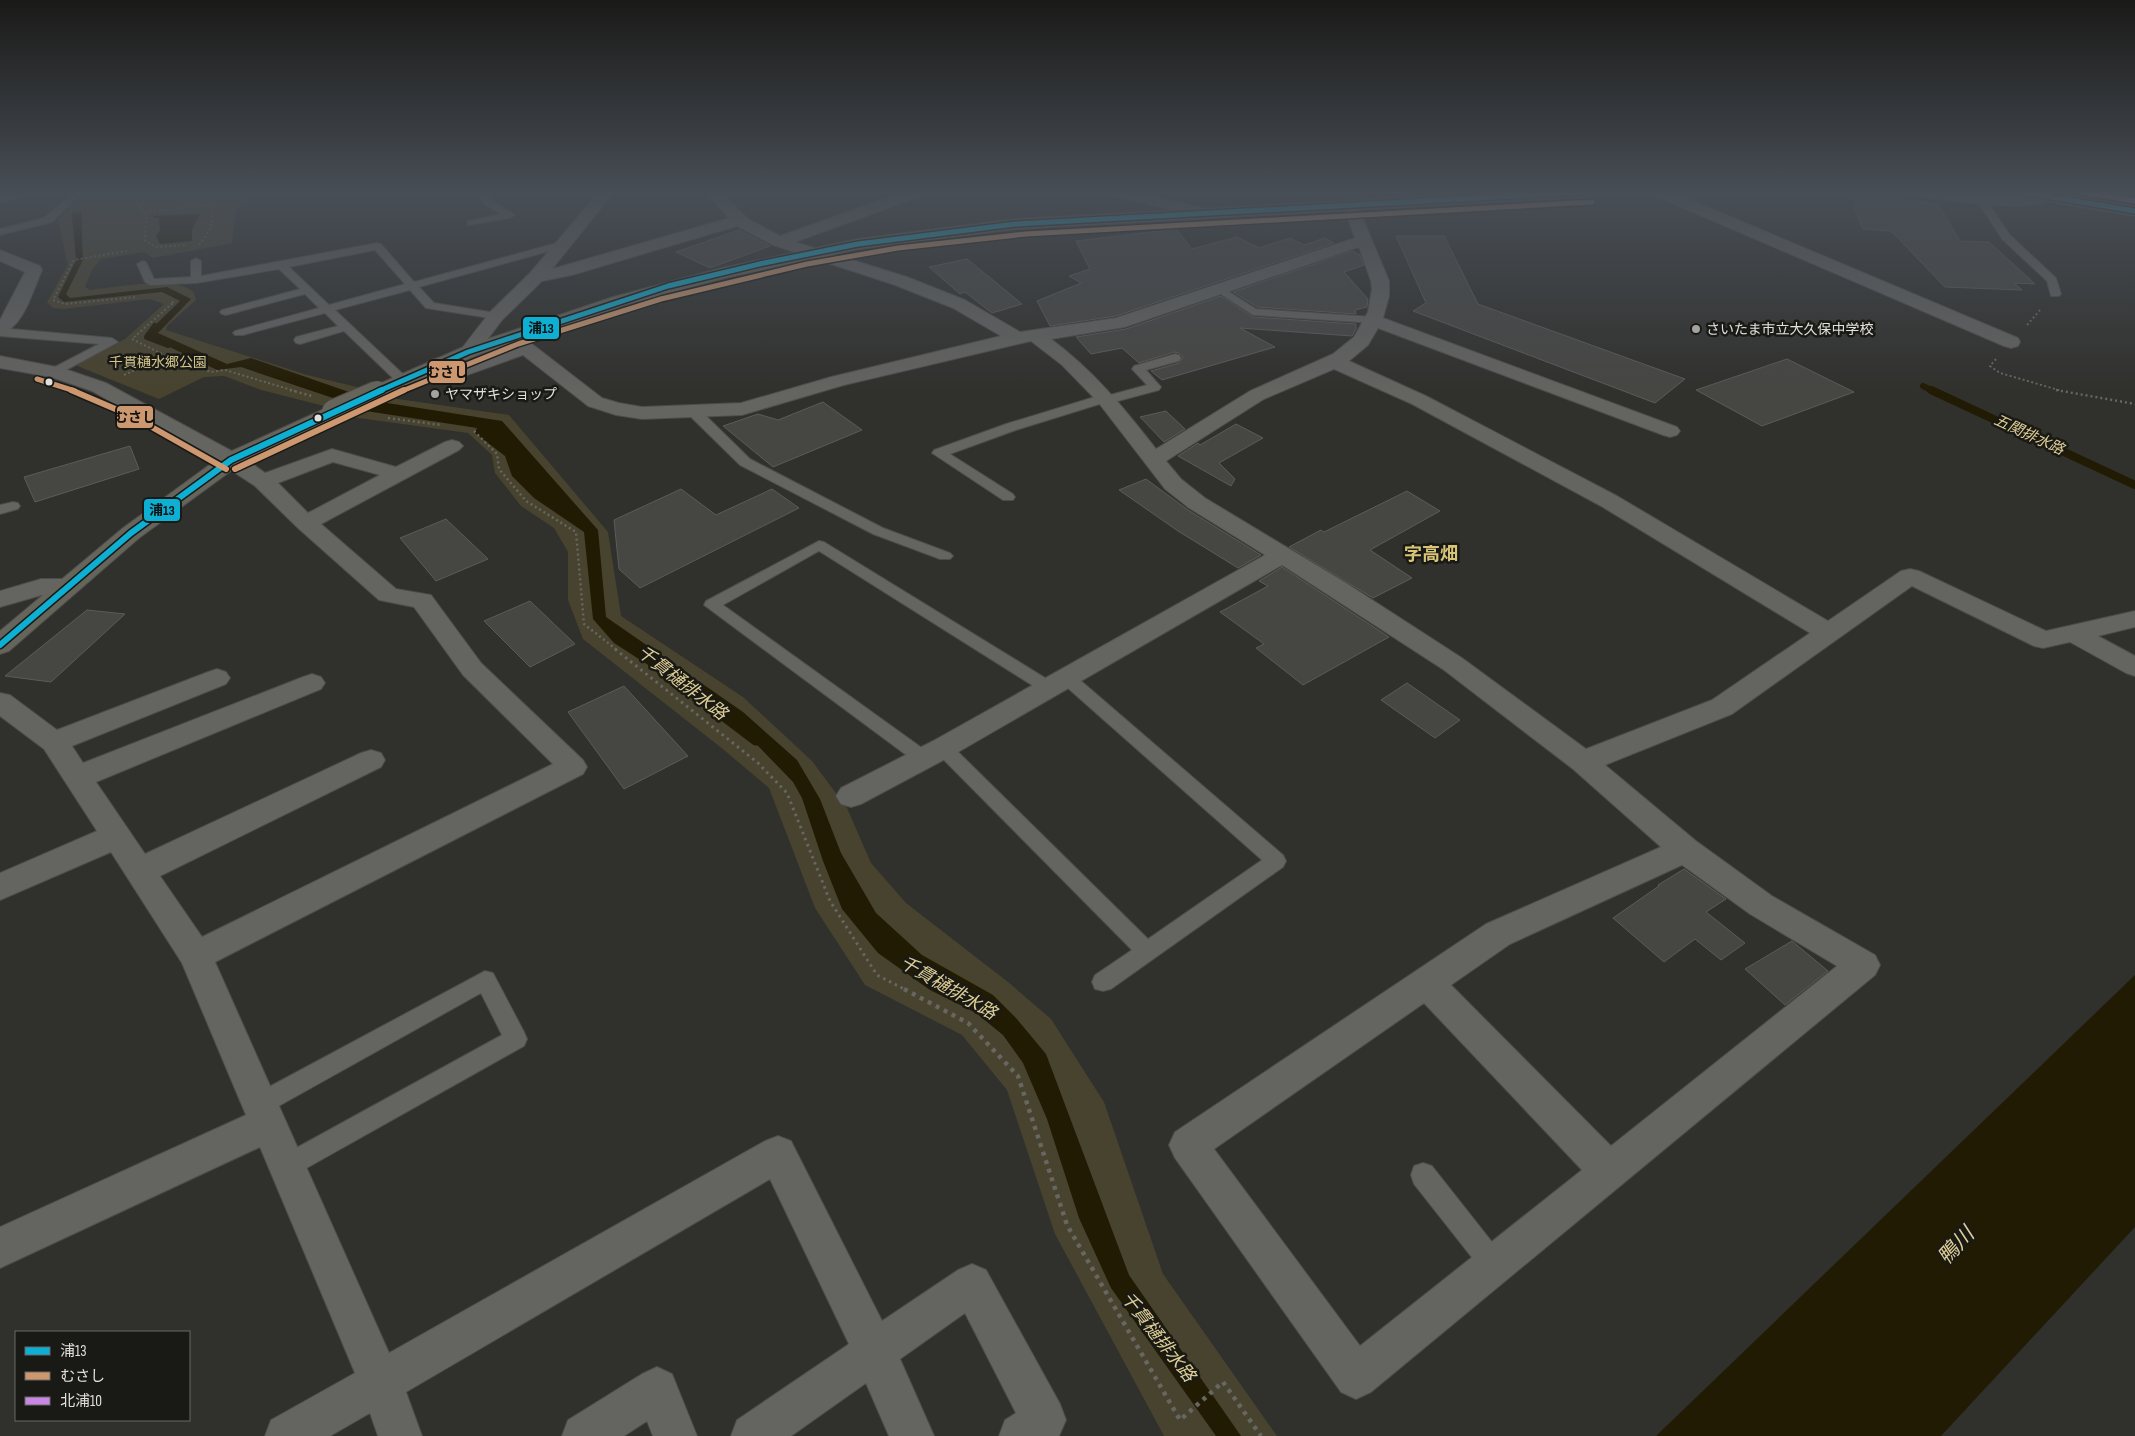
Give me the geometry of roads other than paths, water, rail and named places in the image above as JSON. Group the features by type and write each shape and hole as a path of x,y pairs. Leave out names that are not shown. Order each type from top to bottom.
{"main road":[{"path":"0,645 131,532 231,460 333,411 468,352 668,286 787,259"}],"street":[{"path":"0,330 10,320 34,270 11,259"},
{"path":"468,352 496,316 536,277 551,259"},
{"path":"536,277 566,271 607,259"},
{"path":"832,259 901,281 959,304 1026,337 1069,361 1106,399 1173,484 1197,503 1337,588 1453,664 1584,762 1685,850 1761,905 1863,965 1356,1377 1188,1145 1498,934 1685,850"},
{"path":"439,364 456,373 525,348 595,402 616,409 642,413 742,409 838,382 1026,337 1119,323 1309,259"},
{"path":"1154,460 1258,394 1334,360 1361,341 1373,320 1382,294 1380,280 1372,259"},
{"path":"1816,259 2011,342"},
{"path":"1373,320 1670,431"},
{"path":"1334,360 1419,400 1609,502 1829,632"},
{"path":"0,362 55,372 99,387 231,460 263,481 306,523 388,595 422,601 472,669 573,767 196,956"},
{"path":"306,523 452,446"},
{"path":"263,481 332,455 398,474"},
{"path":"850,796 933,753 1282,555"},
{"path":"1584,762 1722,707 1910,576 2043,640 2135,619"},
{"path":"0,599 41,587 67,587"},
{"path":"2073,633 2135,667"},
{"path":"54,742 217,678"},
{"path":"78,777 312,683"},
{"path":"0,702 54,742 196,956 380,1384 400,1436"},
{"path":"140,871 370,760"},
{"path":"0,886 117,836"},
{"path":"1426,982 1609,1170"},
{"path":"0,1248 264,1114"},
{"path":"287,1436 778,1154 874,1351 912,1436"},
{"path":"753,1436 972,1284 1044,1420 1021,1436"},
{"path":"584,1436 657,1389 675,1436"}],"lane":[{"path":"142,264 150,282 196,280 311,259"},
{"path":"389,259 430,306 496,316"},
{"path":"239,332 328,310 510,259"},
{"path":"2030,259 2052,280 2055,294"},
{"path":"196,261 196,280"},
{"path":"281,265 402,380"},
{"path":"1220,289 1253,312 1373,320"},
{"path":"226,312 307,290"},
{"path":"300,340 347,327"},
{"path":"0,330 112,342 55,372"},
{"path":"1008,497 939,454 1011,426 1154,387 1138,369 1175,358"},
{"path":"693,411 745,462 878,532 945,556"},
{"path":"1103,982 1276,861 1058,682 819,545 712,605 933,753 1147,951"},
{"path":"264,1114 485,980 516,1039 287,1166"},
{"path":"1423,1175 1494,1265"}],"water":[{"path":"83,259 66,294 70,298 167,287 191,299 158,333 227,364 251,358 349,392 336,399 241,367 217,370 145,335 180,301 162,292 64,302 58,297 76,260"},
{"path":"381,402 502,421 598,530 606,617 743,712 797,760 820,799 841,853 876,913 922,955 993,995 1016,1018 1046,1054 1129,1275 1241,1436 1216,1436 1111,1288 1079,1218 1047,1119 1023,1063 1003,1035 976,1013 930,990 878,953 842,909 823,861 802,798 793,782 732,719 614,643 593,619 584,532 534,498 512,476 505,456 475,433 477,428 366,411"},
{"name":"鴨川","path":"2135,975 2135,1227 1941,1436 1656,1436"}],"waterway":[{"name":"千貫樋排水路","path":"155,326 147,337 168,345"},
{"name":"五関排水路","path":"1923,386 1931,390"},
{"name":"五関排水路","path":"1931,390 2135,485"},
{"name":"千貫樋排水路","path":"690,690 756,740"}],"place":[{"name":"さいたま市立大久保中学校","path":"1696,329"},
{"name":"ヤマザキショップ","path":"435,394"}],"district":[{"name":"字高畑","path":"1431,554"}],"park label":[{"name":"千貫樋水郷公園","path":"158,362"}]}
